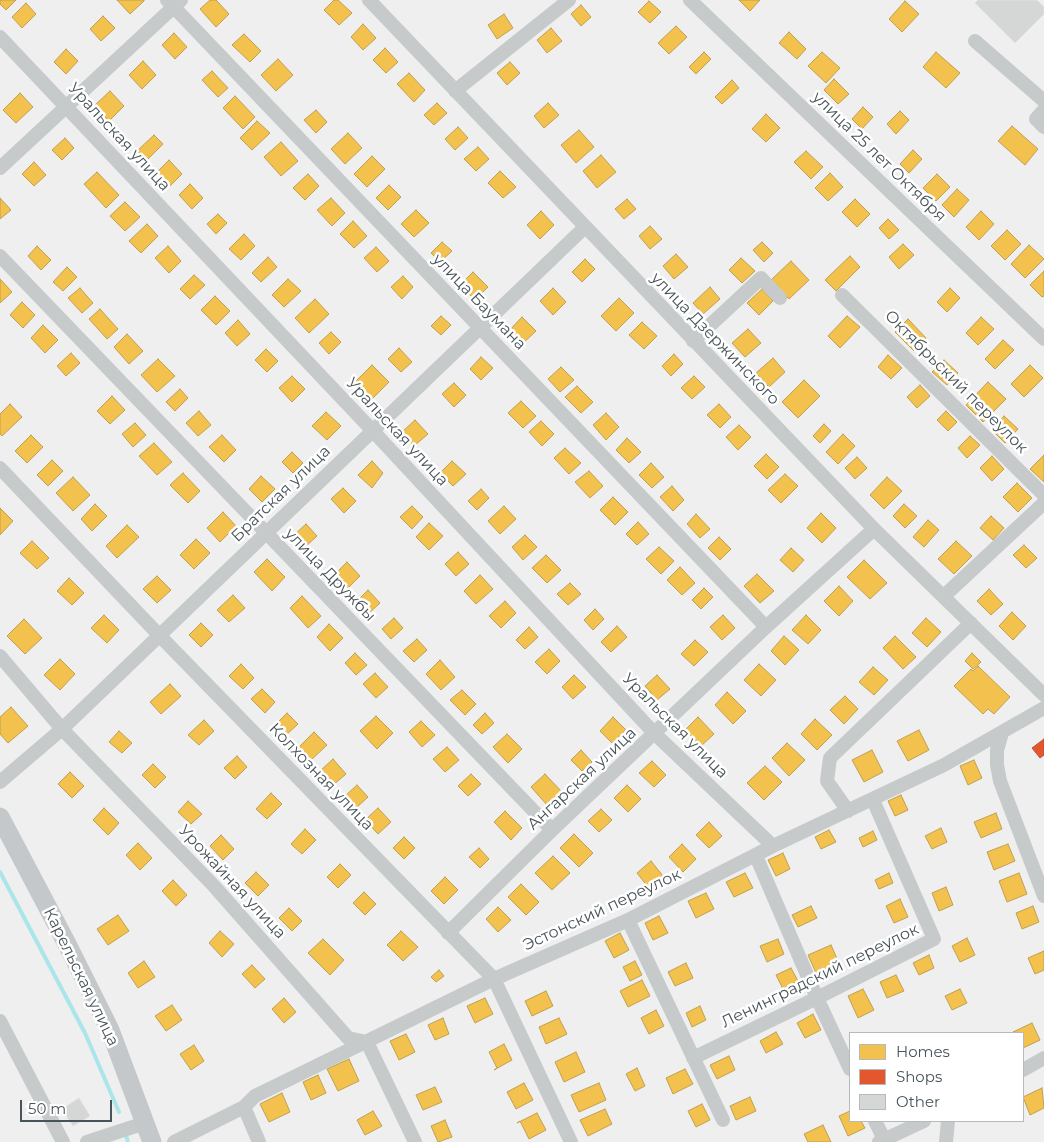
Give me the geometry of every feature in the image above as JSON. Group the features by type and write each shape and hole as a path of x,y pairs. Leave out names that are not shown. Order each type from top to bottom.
{"main road":[{"name":"Карельская улица","path":"0,817 110,1030 152,1142"}],"street":[{"name":"улица Дзержинского","path":"369,0 584,228 874,529 1044,695"},
{"path":"455,91 569,0"},
{"name":"улица 25 лет Октября","path":"690,0 1044,339"},
{"path":"0,168 174,2"},
{"name":"улица Баумана","path":"174,2 480,328 766,627"},
{"name":"Уральская улица","path":"0,37 372,430 655,734 773,846"},
{"path":"975,41 1044,101"},
{"path":"1044,110 1036,119 1044,127"},
{"name":"Братская улица","path":"0,782 62,729 584,228"},
{"name":"улица Дружбы","path":"0,256 552,830"},
{"path":"693,341 761,278 780,298"},
{"name":"Октябрьский переулок","path":"842,295 1044,495"},
{"name":"Колхозная улица","path":"0,468 159,635 494,979 571,1142"},
{"path":"944,596 1044,503"},
{"name":"Ангарская улица","path":"448,933 552,830 766,627 874,529"},
{"path":"848,812 827,781 830,758 970,623"},
{"name":"Урожайная улица","path":"0,656 62,729 214,886 348,1038 367,1042"},
{"name":"Эстонский переулок","path":"174,1142 244,1106 255,1096 494,979 628,920 773,846 873,800 1002,733 1044,708"},
{"path":"1002,733 997,750 997,766 1000,781 1044,896"},
{"name":"Ленинградский переулок","path":"693,1058 934,938 873,800"},
{"path":"756,856 816,998 849,1067"},
{"path":"628,920 722,1120"},
{"path":"0,1021 63,1142"},
{"path":"367,1042 415,1142"},
{"path":"1024,1069 1044,1058"},
{"path":"244,1106 259,1142"},
{"path":"875,1122 881,1141 922,1122"},
{"path":"946,1142 948,1122"},
{"path":"87,1142 145,1123"}],"building: Homes":[{"path":"0,0 16,0 6,10 0,4"},
{"path":"117,0 144,0 144,1 130,14"},
{"path":"210,0 216,0 229,14 216,27 200,9"},
{"path":"334,0 338,0 352,13 339,25 324,10"},
{"path":"739,0 760,0 750,11"},
{"path":"649,1 661,12 650,23 638,12"},
{"path":"905,1 919,14 902,32 889,19"},
{"path":"26,3 36,14 22,28 12,17"},
{"path":"581,5 591,17 581,26 571,14"},
{"path":"504,14 513,28 497,39 488,25"},
{"path":"103,16 115,28 101,41 90,29"},
{"path":"363,24 376,38 363,50 351,37"},
{"path":"676,26 687,37 669,54 658,43"},
{"path":"551,28 562,41 547,53 537,40"},
{"path":"789,32 806,49 797,59 779,43"},
{"path":"174,33 187,47 175,59 162,45"},
{"path":"244,34 261,51 250,62 232,45"},
{"path":"385,48 398,62 386,73 373,60"},
{"path":"66,49 78,61 66,74 54,62"},
{"path":"704,52 711,59 696,74 689,67"},
{"path":"822,52 840,68 826,83 808,66"},
{"path":"936,52 960,73 946,88 923,67"},
{"path":"278,59 293,75 276,91 261,75"},
{"path":"143,61 156,75 142,89 129,75"},
{"path":"510,62 520,73 507,85 497,73"},
{"path":"212,71 228,88 218,97 202,80"},
{"path":"409,73 425,90 414,102 397,84"},
{"path":"834,79 849,94 838,104 824,90"},
{"path":"732,80 739,88 722,104 715,97"},
{"path":"110,91 124,106 109,121 94,106"},
{"path":"20,93 33,107 16,123 3,110"},
{"path":"235,96 255,117 243,129 223,108"},
{"path":"437,103 447,113 434,125 424,115"},
{"path":"548,103 559,115 544,128 534,116"},
{"path":"863,107 873,117 862,129 852,119"},
{"path":"316,110 327,122 316,133 304,120"},
{"path":"900,111 909,120 896,134 887,124"},
{"path":"766,114 780,128 766,142 752,129"},
{"path":"257,121 270,133 252,150 240,138"},
{"path":"1012,126 1038,149 1025,165 998,141"},
{"path":"458,127 468,138 455,150 445,139"},
{"path":"579,130 594,147 576,163 561,145"},
{"path":"348,133 362,148 345,164 331,149"},
{"path":"154,135 163,144 147,160 137,151"},
{"path":"65,138 74,148 62,160 52,150"},
{"path":"281,142 298,161 281,176 264,157"},
{"path":"478,147 489,159 476,171 464,159"},
{"path":"913,150 922,159 909,173 900,164"},
{"path":"806,151 823,167 811,179 794,162"},
{"path":"601,155 616,172 597,188 583,171"},
{"path":"372,156 385,169 367,187 354,174"},
{"path":"169,160 182,174 170,186 157,172"},
{"path":"34,162 46,175 34,186 22,174"},
{"path":"500,171 516,187 503,198 488,183"},
{"path":"97,172 119,195 106,208 84,184"},
{"path":"830,173 843,187 828,201 815,188"},
{"path":"308,174 319,186 305,200 293,188"},
{"path":"937,174 950,187 936,201 923,188"},
{"path":"190,184 203,198 192,209 179,195"},
{"path":"389,185 401,197 388,210 376,198"},
{"path":"957,189 969,200 954,217 942,205"},
{"path":"0,198 11,210 0,219"},
{"path":"331,198 345,213 332,226 317,210"},
{"path":"627,199 636,209 624,219 615,209"},
{"path":"855,199 870,214 857,227 842,212"},
{"path":"125,202 140,217 125,231 110,216"},
{"path":"416,210 429,223 414,237 401,224"},
{"path":"541,211 554,225 540,239 527,225"},
{"path":"981,211 994,224 979,240 966,227"},
{"path":"218,214 227,223 216,234 207,224"},
{"path":"888,219 899,230 889,239 879,228"},
{"path":"353,221 367,236 354,248 340,234"},
{"path":"147,224 158,236 141,253 129,241"},
{"path":"650,226 662,239 650,249 639,236"},
{"path":"1007,230 1021,244 1005,260 991,246"},
{"path":"244,234 255,246 241,260 229,249"},
{"path":"442,242 452,251 440,262 431,253"},
{"path":"762,242 773,253 764,262 753,250"},
{"path":"903,244 914,255 899,269 889,257"},
{"path":"1029,245 1044,259 1025,278 1011,264"},
{"path":"37,246 51,260 41,270 28,256"},
{"path":"168,246 181,261 169,273 155,258"},
{"path":"376,247 389,261 377,272 364,258"},
{"path":"676,254 688,267 674,279 663,266"},
{"path":"850,256 860,267 836,291 825,280"},
{"path":"268,257 277,267 261,282 252,273"},
{"path":"741,258 755,271 742,283 729,270"},
{"path":"585,259 595,269 582,282 572,272"},
{"path":"791,261 809,280 789,299 771,280"},
{"path":"67,267 77,277 63,291 53,282"},
{"path":"1044,271 1044,296 1042,297 1030,285"},
{"path":"473,272 488,287 475,300 460,285"},
{"path":"194,275 205,285 190,299 180,289"},
{"path":"403,276 413,287 402,299 391,287"},
{"path":"0,279 12,292 0,303"},
{"path":"288,279 301,291 284,307 272,295"},
{"path":"710,287 720,299 703,314 693,303"},
{"path":"80,288 93,303 82,313 68,298"},
{"path":"553,288 566,302 553,315 540,301"},
{"path":"950,288 960,298 947,312 937,302"},
{"path":"762,289 773,301 759,315 747,303"},
{"path":"215,296 230,311 216,325 201,310"},
{"path":"619,298 634,313 616,331 601,316"},
{"path":"315,299 329,314 309,333 295,318"},
{"path":"22,302 35,315 23,328 10,315"},
{"path":"100,309 118,329 107,339 89,319"},
{"path":"441,316 451,325 441,335 431,326"},
{"path":"847,316 860,327 840,348 828,336"},
{"path":"522,317 536,331 519,347 506,334"},
{"path":"981,317 994,329 978,345 966,333"},
{"path":"908,319 926,338 914,351 895,332"},
{"path":"238,320 250,334 237,346 225,333"},
{"path":"642,322 657,336 644,349 629,335"},
{"path":"43,325 58,340 45,353 31,338"},
{"path":"748,329 761,343 745,357 732,343"},
{"path":"331,332 341,342 329,354 319,343"},
{"path":"127,334 143,351 129,364 114,347"},
{"path":"1003,340 1014,350 995,369 985,359"},
{"path":"399,348 412,362 401,372 388,359"},
{"path":"266,349 278,361 267,372 255,360"},
{"path":"71,353 80,363 66,376 57,366"},
{"path":"674,354 683,364 671,376 662,366"},
{"path":"888,355 902,368 891,379 878,367"},
{"path":"481,357 493,368 481,380 470,369"},
{"path":"773,358 785,372 769,387 756,373"},
{"path":"158,359 175,376 157,392 141,375"},
{"path":"944,360 958,373 947,385 932,372"},
{"path":"372,365 389,382 372,399 355,382"},
{"path":"1030,365 1043,378 1024,397 1011,384"},
{"path":"561,367 574,380 560,392 548,379"},
{"path":"292,376 305,389 292,402 279,388"},
{"path":"694,376 705,387 692,399 681,388"},
{"path":"804,380 820,396 798,418 782,402"},
{"path":"988,382 1006,399 983,422 966,405"},
{"path":"454,383 466,395 454,407 442,394"},
{"path":"920,385 930,396 917,408 907,397"},
{"path":"577,386 593,402 581,413 565,397"},
{"path":"180,389 188,398 175,411 166,402"},
{"path":"112,396 125,410 110,424 97,411"},
{"path":"521,401 536,416 523,428 508,413"},
{"path":"10,404 22,417 2,436 0,434 0,414"},
{"path":"719,404 731,417 720,428 707,415"},
{"path":"199,411 211,425 198,436 186,423"},
{"path":"946,411 957,422 948,431 937,420"},
{"path":"326,412 341,426 327,440 312,426"},
{"path":"606,413 619,427 606,440 593,425"},
{"path":"1004,416 1018,429 1005,443 992,430"},
{"path":"415,420 428,434 414,446 402,432"},
{"path":"541,421 554,434 542,446 529,432"},
{"path":"135,423 146,435 133,447 122,434"},
{"path":"824,424 831,431 820,443 813,436"},
{"path":"739,425 751,437 738,450 726,437"},
{"path":"843,434 855,446 838,464 826,452"},
{"path":"31,435 43,447 27,463 15,451"},
{"path":"222,435 236,450 224,462 209,447"},
{"path":"970,436 980,445 967,458 958,448"},
{"path":"627,438 641,452 629,463 616,450"},
{"path":"154,443 172,462 157,475 139,456"},
{"path":"565,448 581,463 569,474 554,458"},
{"path":"292,452 303,463 293,473 282,462"},
{"path":"766,454 779,467 767,479 754,466"},
{"path":"1044,455 1044,482 1030,469"},
{"path":"992,456 1004,469 992,481 980,468"},
{"path":"857,457 867,468 855,479 845,468"},
{"path":"52,460 63,471 48,486 37,475"},
{"path":"372,461 383,473 372,488 358,475"},
{"path":"452,461 466,474 453,486 440,473"},
{"path":"651,463 664,477 652,488 639,475"},
{"path":"589,471 603,486 590,498 575,482"},
{"path":"183,473 200,491 188,503 170,485"},
{"path":"785,474 798,486 781,503 768,490"},
{"path":"261,476 275,489 262,502 249,489"},
{"path":"73,477 90,495 73,511 56,493"},
{"path":"887,477 902,491 884,509 870,495"},
{"path":"1017,483 1032,498 1018,512 1003,497"},
{"path":"672,486 684,500 673,511 660,497"},
{"path":"343,488 356,501 344,513 331,499"},
{"path":"481,489 489,498 477,510 468,501"},
{"path":"613,497 628,512 615,525 600,510"},
{"path":"95,504 107,516 92,531 81,519"},
{"path":"904,504 917,516 905,528 893,516"},
{"path":"412,506 423,517 412,529 400,517"},
{"path":"504,506 516,519 500,534 488,521"},
{"path":"0,508 13,521 0,535"},
{"path":"223,512 236,526 220,542 207,528"},
{"path":"821,513 836,528 822,543 807,528"},
{"path":"696,514 710,529 700,538 687,524"},
{"path":"991,516 1004,528 993,540 980,528"},
{"path":"928,520 939,530 924,547 913,537"},
{"path":"638,522 649,534 637,545 626,534"},
{"path":"429,523 443,536 429,550 416,537"},
{"path":"306,524 317,536 304,548 293,536"},
{"path":"127,525 139,537 117,558 106,546"},
{"path":"525,535 537,547 523,560 512,547"},
{"path":"719,537 731,549 720,560 708,548"},
{"path":"196,539 210,553 194,569 180,555"},
{"path":"32,541 49,558 37,569 20,553"},
{"path":"956,541 972,556 954,574 938,559"},
{"path":"1024,545 1037,558 1026,568 1013,555"},
{"path":"659,547 674,561 661,574 646,559"},
{"path":"791,548 804,560 793,572 780,560"},
{"path":"458,552 469,564 456,576 445,564"},
{"path":"546,555 561,570 547,583 532,568"},
{"path":"267,559 285,577 272,591 254,572"},
{"path":"864,560 887,583 870,599 847,577"},
{"path":"347,562 360,576 345,591 332,577"},
{"path":"680,567 695,583 682,595 667,580"},
{"path":"757,574 774,591 760,603 744,586"},
{"path":"480,575 493,589 476,604 464,591"},
{"path":"157,576 171,590 157,603 143,589"},
{"path":"69,578 84,593 72,605 57,591"},
{"path":"570,583 581,594 568,605 557,594"},
{"path":"839,586 853,601 839,616 824,601"},
{"path":"704,588 713,597 701,609 692,600"},
{"path":"989,589 1003,604 991,615 977,601"},
{"path":"368,590 380,603 368,614 356,602"},
{"path":"233,595 245,608 229,622 217,610"},
{"path":"302,596 321,616 308,628 290,608"},
{"path":"505,601 516,613 501,628 489,616"},
{"path":"595,609 604,619 593,630 584,620"},
{"path":"1012,612 1026,626 1013,640 999,626"},
{"path":"104,615 119,630 107,643 91,628"},
{"path":"723,615 735,628 722,640 710,627"},
{"path":"806,615 821,630 808,644 792,630"},
{"path":"394,618 403,628 391,639 382,629"},
{"path":"926,618 941,632 927,647 912,633"},
{"path":"24,619 42,638 25,654 7,636"},
{"path":"201,623 213,635 201,647 189,635"},
{"path":"329,624 343,638 330,651 317,637"},
{"path":"617,626 627,637 611,652 601,642"},
{"path":"529,627 538,637 525,649 516,640"},
{"path":"784,636 799,650 785,665 771,651"},
{"path":"895,636 916,657 903,669 883,648"},
{"path":"417,639 427,650 414,662 403,651"},
{"path":"695,640 708,652 694,666 681,654"},
{"path":"549,649 560,661 547,674 535,662"},
{"path":"355,653 367,665 356,675 345,663"},
{"path":"972,653 981,662 973,669 965,661"},
{"path":"60,659 75,674 60,690 44,675"},
{"path":"440,660 455,677 441,690 426,674"},
{"path":"241,664 254,678 243,689 229,676"},
{"path":"759,664 776,680 761,696 744,680"},
{"path":"978,666 1010,697 994,714 988,709 983,714 954,686 971,669 973,671"},
{"path":"873,667 888,680 874,695 859,682"},
{"path":"375,673 388,687 376,698 363,684"},
{"path":"574,675 586,687 573,699 562,687"},
{"path":"657,675 670,689 657,700 645,686"},
{"path":"170,684 181,696 161,714 150,702"},
{"path":"262,689 275,702 265,713 251,699"},
{"path":"462,690 476,704 465,715 450,700"},
{"path":"727,692 746,711 733,724 715,705"},
{"path":"845,696 858,709 844,724 830,710"},
{"path":"11,707 28,726 8,743 0,734 0,717"},
{"path":"287,713 298,724 285,736 275,725"},
{"path":"485,713 494,723 482,734 473,725"},
{"path":"376,716 393,733 377,749 360,731"},
{"path":"613,717 626,730 612,743 600,731"},
{"path":"698,717 714,734 701,746 685,730"},
{"path":"815,719 832,735 817,750 801,734"},
{"path":"204,720 214,731 199,745 188,735"},
{"path":"421,721 435,735 422,747 409,732"},
{"path":"919,730 929,750 908,761 897,741"},
{"path":"119,731 132,743 122,753 109,742"},
{"path":"314,732 327,745 310,761 298,748"},
{"path":"507,734 522,749 508,763 493,747"},
{"path":"787,743 805,760 789,776 772,758"},
{"path":"447,747 459,760 445,772 433,759"},
{"path":"581,750 592,762 582,771 571,760"},
{"path":"872,750 883,772 864,782 852,760"},
{"path":"237,756 247,767 235,779 224,768"},
{"path":"333,759 346,774 333,785 320,771"},
{"path":"974,760 982,778 968,785 960,766"},
{"path":"652,761 666,775 654,787 639,773"},
{"path":"153,764 166,777 155,788 142,775"},
{"path":"765,766 782,782 764,800 747,783"},
{"path":"70,772 84,786 72,798 58,784"},
{"path":"471,774 481,784 468,796 458,786"},
{"path":"545,774 562,792 547,805 531,787"},
{"path":"357,785 368,797 355,809 344,797"},
{"path":"627,785 641,799 628,812 614,798"},
{"path":"271,793 282,804 267,819 256,809"},
{"path":"901,795 908,810 895,816 888,801"},
{"path":"188,801 202,814 191,824 178,812"},
{"path":"104,808 119,823 108,835 93,820"},
{"path":"378,808 391,822 378,834 365,820"},
{"path":"601,809 612,820 599,832 588,821"},
{"path":"505,811 522,828 511,840 494,822"},
{"path":"996,813 1002,829 981,838 974,822"},
{"path":"709,822 722,836 709,848 696,835"},
{"path":"941,828 947,842 932,849 925,836"},
{"path":"305,829 316,840 302,854 291,844"},
{"path":"829,830 836,842 821,849 815,837"},
{"path":"873,831 877,840 863,847 859,838"},
{"path":"574,834 593,853 579,867 560,848"},
{"path":"221,835 234,849 223,860 210,846"},
{"path":"404,837 415,848 404,859 393,848"},
{"path":"138,843 152,858 140,870 126,855"},
{"path":"682,844 696,859 683,872 669,857"},
{"path":"1008,844 1015,861 994,870 987,852"},
{"path":"479,848 489,859 480,868 469,857"},
{"path":"783,853 790,869 776,876 768,860"},
{"path":"553,856 570,873 552,890 535,873"},
{"path":"651,861 667,881 652,892 637,873"},
{"path":"340,864 351,875 338,888 327,877"},
{"path":"256,872 269,885 258,896 245,883"},
{"path":"745,873 753,888 734,897 726,882"},
{"path":"889,873 893,883 879,889 875,880"},
{"path":"1019,873 1027,894 1007,902 999,881"},
{"path":"445,877 458,890 444,904 431,891"},
{"path":"173,880 187,895 176,906 162,891"},
{"path":"521,884 539,902 526,915 508,897"},
{"path":"946,887 953,905 939,911 932,893"},
{"path":"364,892 376,904 365,915 353,903"},
{"path":"706,893 714,909 696,918 688,901"},
{"path":"900,899 908,917 894,923 886,906"},
{"path":"811,906 817,918 798,927 792,915"},
{"path":"1033,906 1039,922 1022,929 1016,913"},
{"path":"498,907 511,920 498,932 486,919"},
{"path":"289,908 302,921 292,931 279,918"},
{"path":"118,915 129,931 108,945 97,929"},
{"path":"659,916 668,933 653,940 645,923"},
{"path":"220,931 234,944 222,957 209,943"},
{"path":"401,931 418,947 403,961 387,945"},
{"path":"620,933 629,950 614,958 605,941"},
{"path":"967,938 975,955 960,962 952,946"},
{"path":"323,939 344,960 330,975 308,953"},
{"path":"778,939 784,954 767,962 760,946"},
{"path":"831,945 839,963 816,973 808,955"},
{"path":"1044,951 1044,970 1035,974 1028,958"},
{"path":"929,955 934,968 919,975 913,963"},
{"path":"144,961 155,977 138,988 128,973"},
{"path":"635,961 642,975 630,981 623,967"},
{"path":"686,963 693,978 675,986 668,972"},
{"path":"252,965 265,979 255,988 242,974"},
{"path":"791,968 798,981 783,989 776,975"},
{"path":"439,970 444,976 436,982 431,977"},
{"path":"896,975 904,991 887,998 880,982"},
{"path":"642,980 650,996 628,1007 620,991"},
{"path":"863,989 874,1010 858,1018 848,996"},
{"path":"960,989 967,1003 952,1010 945,996"},
{"path":"546,991 553,1006 532,1016 525,1001"},
{"path":"284,998 296,1012 284,1023 272,1009"},
{"path":"485,998 493,1014 475,1023 467,1006"},
{"path":"172,1005 182,1020 166,1031 155,1016"},
{"path":"700,1006 706,1020 692,1027 686,1013"},
{"path":"656,1010 664,1026 649,1034 641,1018"},
{"path":"813,1014 821,1030 805,1038 797,1023"},
{"path":"443,1018 449,1034 435,1040 428,1025"},
{"path":"559,1018 567,1034 546,1044 539,1027"},
{"path":"1032,1023 1040,1040 1024,1048 1024,1032 1013,1032"},
{"path":"776,1032 783,1044 766,1053 760,1041"},
{"path":"406,1034 415,1052 399,1060 390,1041"},
{"path":"504,1044 512,1060 494,1070 497,1068 489,1052"},
{"path":"194,1045 204,1061 191,1070 180,1054"},
{"path":"576,1052 585,1072 564,1082 555,1062"},
{"path":"729,1056 735,1070 717,1079 710,1065"},
{"path":"349,1059 359,1081 338,1091 327,1069"},
{"path":"637,1068 645,1086 635,1091 626,1074"},
{"path":"685,1069 693,1084 673,1094 666,1078"},
{"path":"318,1075 326,1093 311,1100 303,1082"},
{"path":"524,1083 533,1100 516,1109 507,1092"},
{"path":"599,1083 606,1100 579,1112 571,1095"},
{"path":"435,1087 442,1102 423,1110 416,1095"},
{"path":"1042,1088 1044,1108 1030,1115 1024,1097"},
{"path":"282,1093 290,1112 269,1122 260,1104"},
{"path":"750,1097 756,1111 736,1120 730,1106"},
{"path":"702,1104 710,1120 696,1127 688,1111"},
{"path":"605,1109 612,1124 588,1136 580,1120"},
{"path":"373,1111 382,1126 365,1135 357,1120"},
{"path":"849,1111 849,1122 862,1122 865,1128 848,1136 839,1116"},
{"path":"537,1113 546,1130 529,1139 520,1121"},
{"path":"445,1120 452,1137 438,1142 431,1126"},
{"path":"823,1125 831,1142 808,1142 804,1134"}],"building: Shops":[{"path":"1044,739 1044,755 1040,758 1032,748"}],"building: Other":[{"path":"978,0 1037,0 1044,7 1044,14 1015,43 975,3"},
{"path":"79,1098 90,1116 73,1126 62,1109"}],"waterway":[{"path":"0,872 85,1033 119,1112"},
{"path":"125,1132 128,1142"}]}
